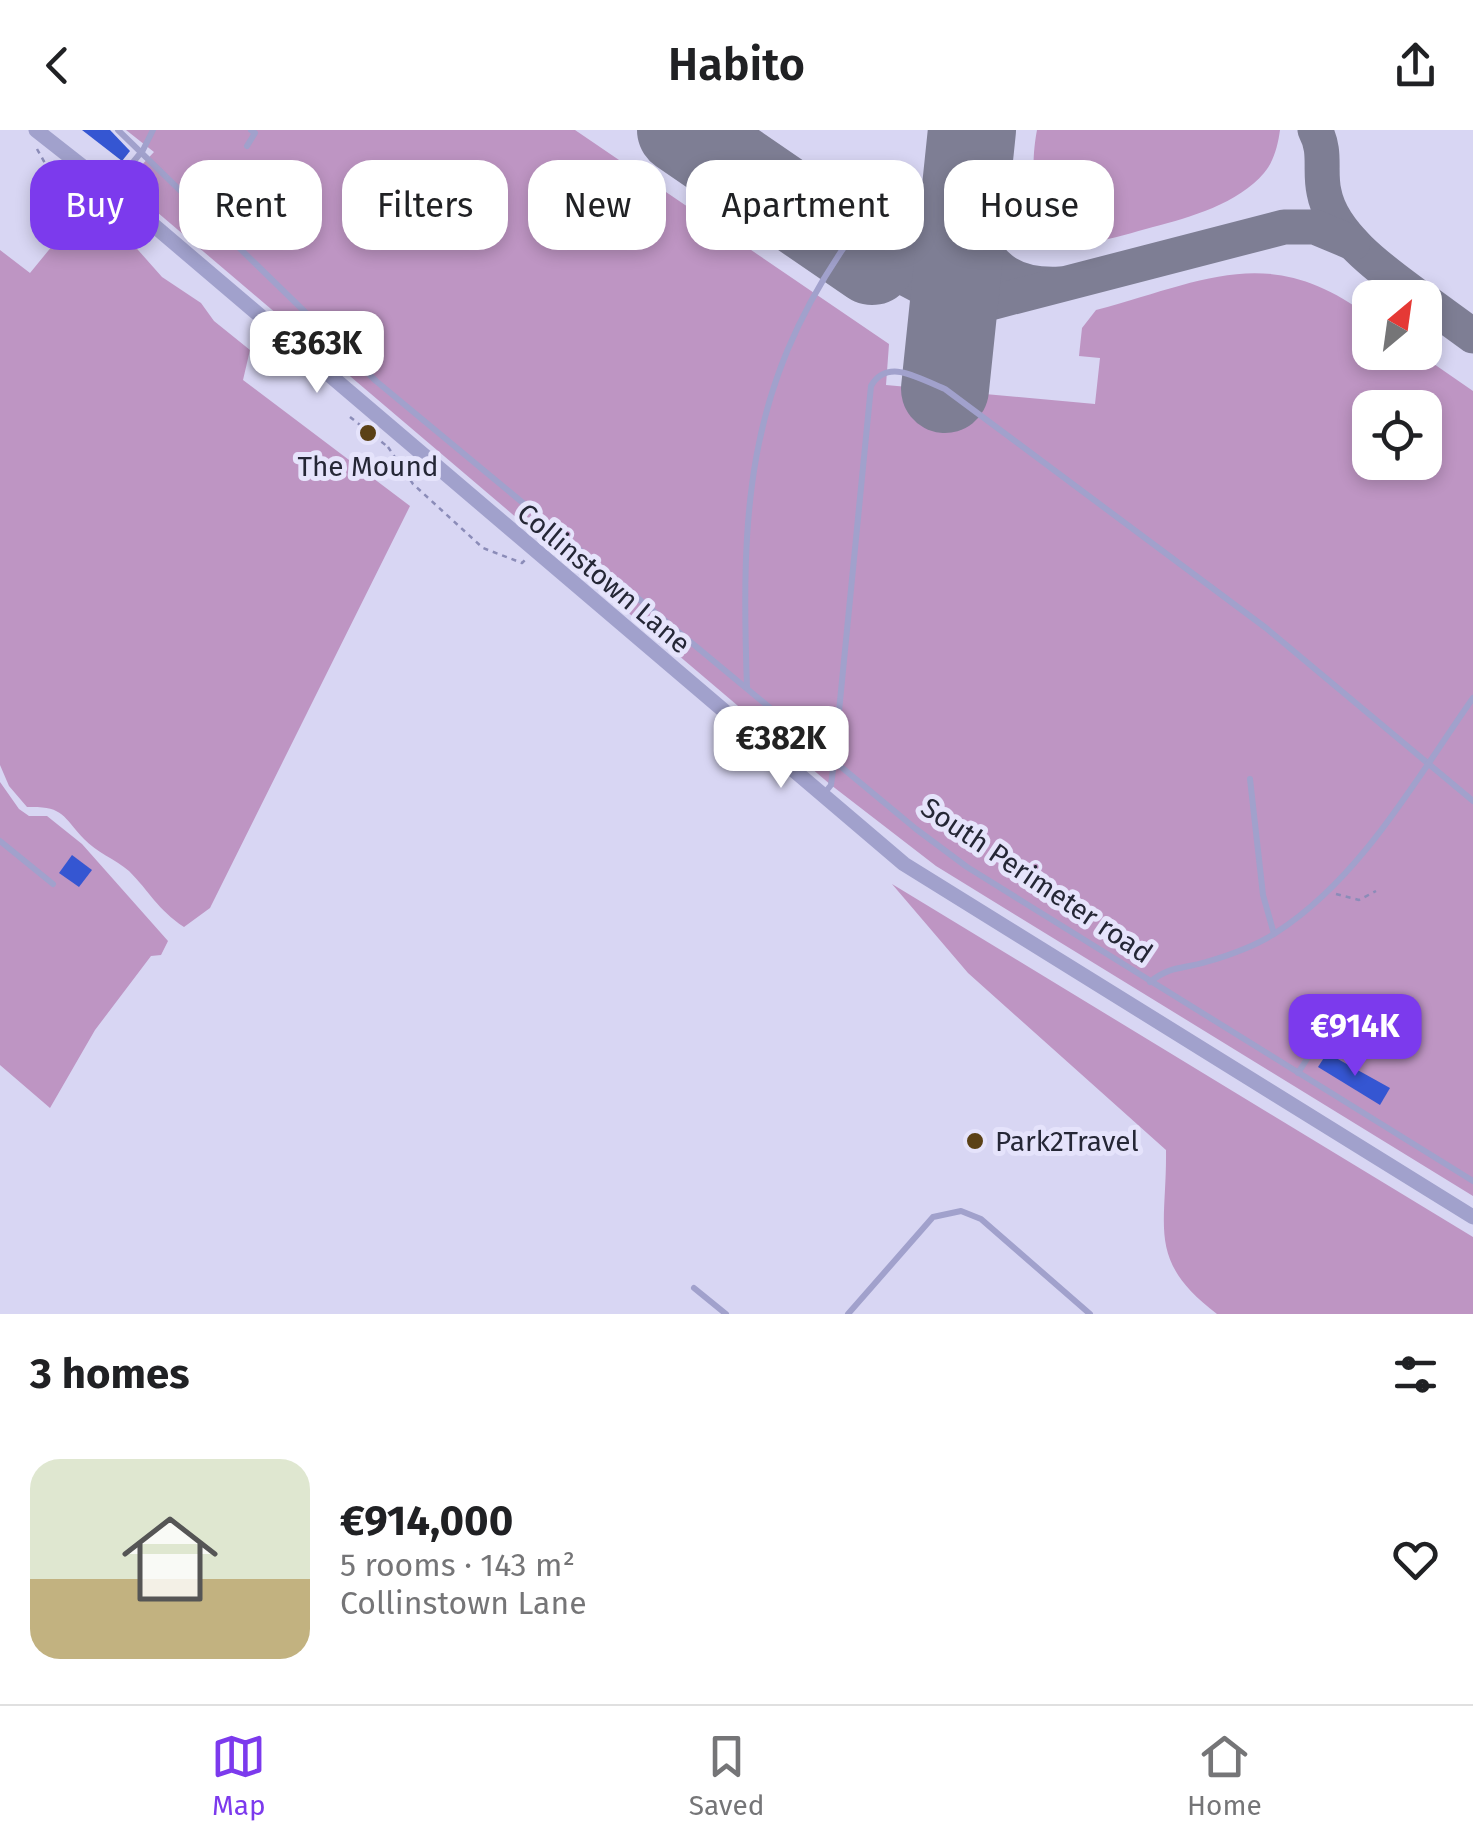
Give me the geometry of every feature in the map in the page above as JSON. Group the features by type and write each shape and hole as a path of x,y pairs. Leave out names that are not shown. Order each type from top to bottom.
{"street":[{"name":"Collinstown Lane","path":"36,130 74,160"},
{"name":"Collinstown Lane","path":"159,232 394,442 904,864 1473,1217"}],"lane":[{"name":"South Perimeter road","path":"118,130 143,150 376,380 834,762 967,867 1473,1181"},
{"path":"135,160 153,130"},
{"path":"247,146 255,133 251,130"},
{"path":"747,689 743,581 754,454 776,375 814,290 842,250"},
{"path":"822,796 831,785 834,762 871,386 879,373 889,369 946,388 1266,628 1473,801"},
{"path":"1150,982 1166,968 1202,964 1274,934 1329,890 1473,698"},
{"path":"1250,779 1263,895 1274,934"},
{"path":"0,841 53,884"},
{"path":"1298,1074 1319,1040 1350,1058"},
{"path":"848,1314 933,1218 960,1211 987,1224 1090,1314"},
{"path":"694,1288 726,1314"}],"path":[{"path":"36,130 32,138 43,160"},
{"path":"350,417 394,442 412,484 483,548 522,564 526,552"},
{"path":"1329,890 1358,900 1376,891"}],"shaded area":[{"path":"126,130 575,130 619,160 528,160 528,250 666,250 666,192 686,206 686,250 751,250 889,344 886,385 1095,404 1100,358 1079,356 1082,328 1096,310 1204,279 1268,274 1300,280 1352,306 1352,370 1442,370 1473,391 1473,1196 936,866 831,785 202,250 322,250 322,160 179,160 179,231 159,214 159,160 146,160 154,152"},
{"path":"1037,130 1280,130 1267,168 1241,193 1182,219 1114,237 1114,160 1034,160"},
{"path":"0,250 30,273 49,250 138,250 162,277 201,303 214,321 250,350 243,380 410,506 210,908 184,927 160,907 129,871 89,844 61,814 48,808 27,807 9,786 0,765"},
{"path":"0,782 19,809 29,816 47,816 82,844 168,941 161,955 151,956 95,1030 50,1108 0,1065"},
{"path":"892,884 1473,1237 1473,1314 1217,1314 1194,1295 1170,1259 1164,1222 1166,1150 968,973"}],"building":[{"path":"82,130 110,130 130,151 121,160"},
{"path":"72,855 92,870 79,887 59,873"},
{"path":"1327,1053 1390,1088 1380,1105 1318,1067"}],"taxiway":[{"path":"973,130 972,209 988,255 1004,271 1028,282 1060,284"},
{"path":"1315,130 1321,146 1329,208 1362,252 1396,280"},
{"path":"924,235 944,221"},
{"path":"872,261 937,295 994,302 1284,227 1315,227 1353,243"},
{"path":"1442,313 1473,336"}],"runway":[{"path":"681,130 872,261"},
{"path":"945,389 972,130"}],"place":[{"name":"The Mound","path":"368,433"},
{"name":"Park2Travel","path":"975,1141"}]}
